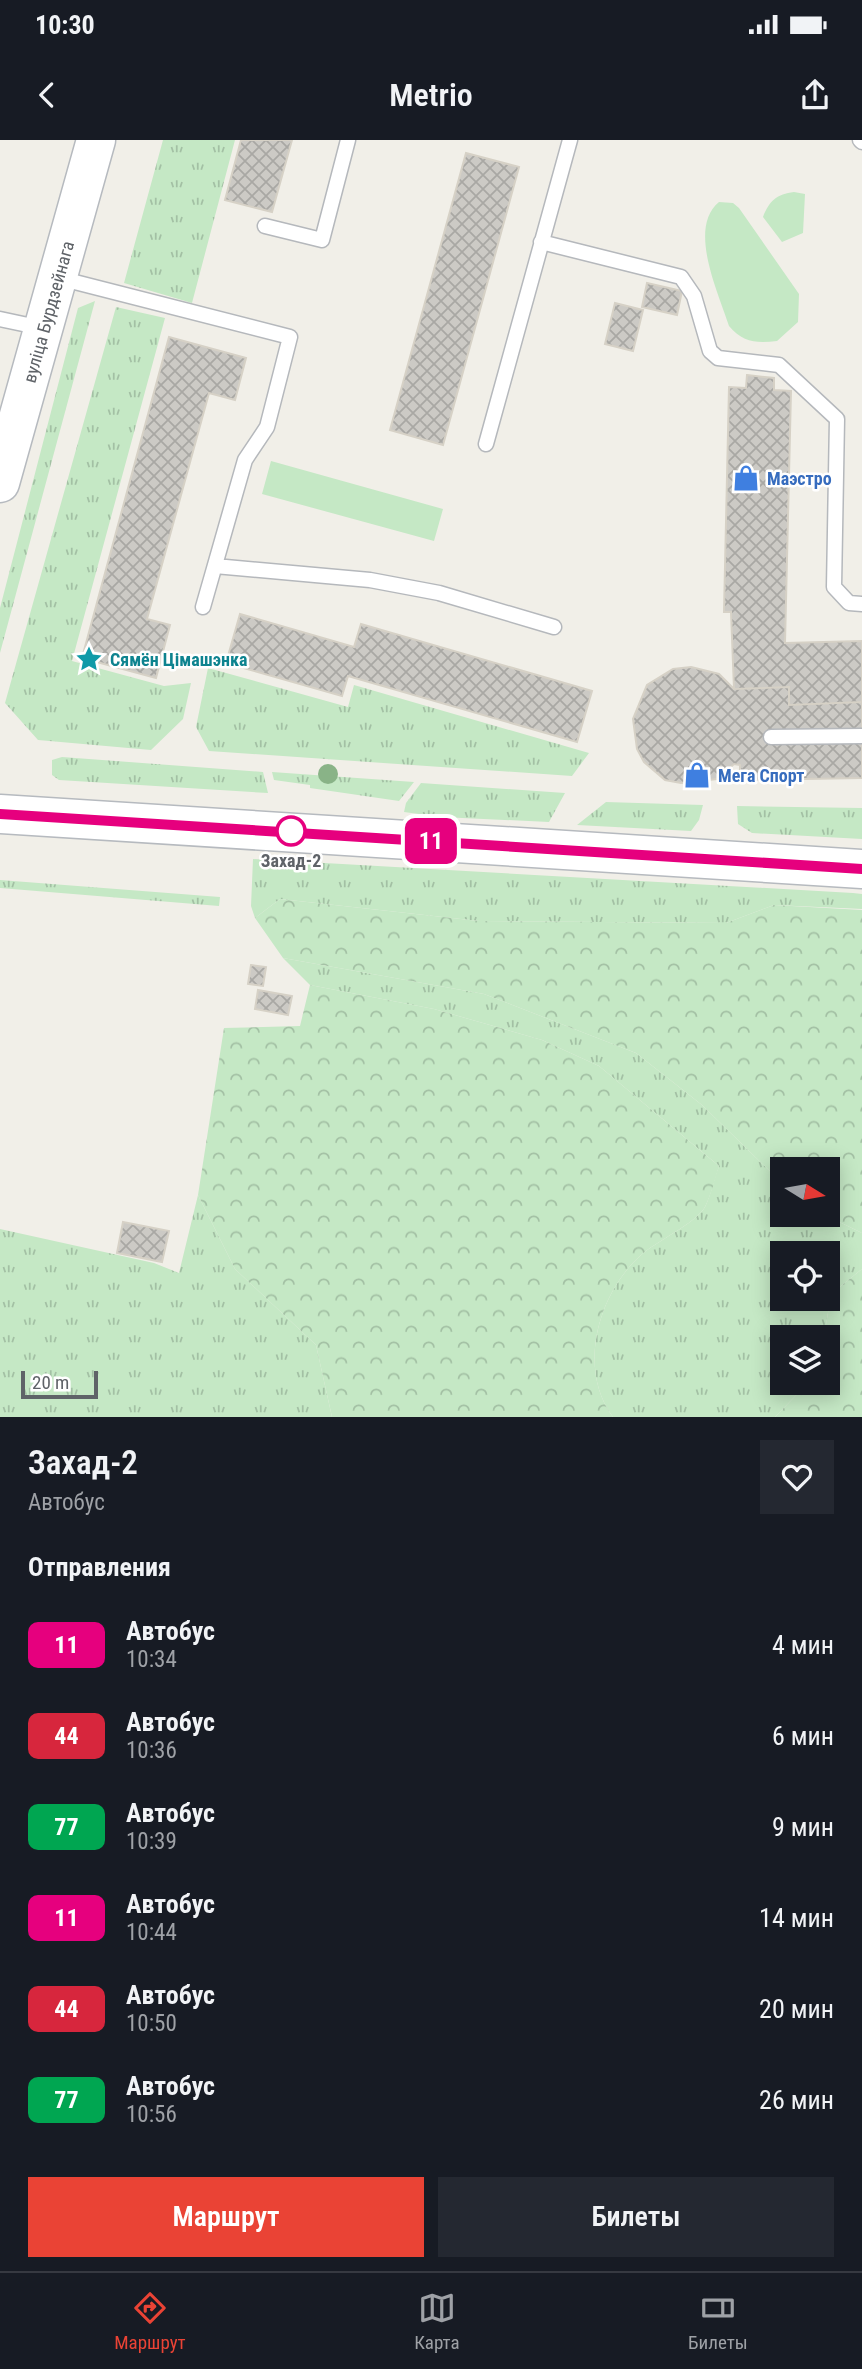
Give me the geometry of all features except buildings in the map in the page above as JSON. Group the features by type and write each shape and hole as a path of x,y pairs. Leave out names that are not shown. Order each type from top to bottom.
{"main road":[{"name":"вуліца Бурдзейнага","path":"0,483 96,140"},
{"path":"0,814 862,869"}],"lane":[{"path":"264,226 322,240 348,140"},
{"path":"486,444 570,140"},
{"path":"541,242 681,277 694,296 710,351 718,358 779,365 837,419 834,587 849,603 862,604"},
{"path":"58,277 290,337 267,427 245,460 203,607"},
{"path":"0,319 43,328"},
{"path":"215,566 370,580 439,593 554,627"},
{"path":"771,737 862,736"}],"green space":[{"path":"163,140 235,140 192,303 124,283"},
{"path":"794,192 805,194 803,233 782,242 763,217 774,199"},
{"path":"719,202 733,203 739,208 799,294 798,322 777,341 751,341 734,332 729,326 713,280 705,244 710,213"},
{"path":"95,301 0,653 0,608 78,308"},
{"path":"116,307 165,318 72,661 164,686 191,683 183,719 151,750 38,740 5,703"},
{"path":"271,461 443,509 434,541 262,494"},
{"path":"208,668 348,707 354,685 589,753 572,776 209,751 196,727"},
{"path":"62,757 263,772 268,793 59,780 52,775 52,760"},
{"path":"272,772 414,782 399,801 274,780"},
{"path":"421,783 565,793 549,822 441,817 404,812 406,803"},
{"path":"606,802 703,805 699,820 691,831 577,825"},
{"path":"737,806 862,808 862,839 752,833 738,824"},
{"path":"253,859 853,893 862,894 862,909 774,905 726,923 479,921 280,899 255,918 251,906"},
{"path":"0,880 220,897 219,906 0,888"},
{"path":"280,899 479,921 726,923 774,905 862,910 862,1233 840,1222 840,1157 770,1157 770,1171 702,1105 636,1053 484,994 283,958 255,918"},
{"path":"283,958 484,994 636,1053 702,1105 770,1171 770,1227 840,1227 840,1222 862,1233 862,1269 840,1287 840,1241 770,1241 770,1311 828,1311 826,1325 770,1325 770,1395 796,1395 775,1417 613,1417 602,1398 596,1377 597,1333 604,1311 613,1290 640,1256 684,1226 705,1207 719,1166 599,1066 542,1040 434,1009 310,985"},
{"path":"310,985 434,1009 542,1040 599,1066 719,1166 705,1207 684,1226 640,1256 613,1290 604,1311 597,1333 596,1377 602,1398 613,1417 332,1417 316,1345 235,1269 198,1195 224,1028 300,1026"},
{"path":"198,1195 235,1269 316,1345 332,1417 0,1417 0,1229 154,1263 179,1273"},
{"path":"862,1269 862,1417 775,1417 796,1395 840,1395 840,1325 826,1325 828,1311 840,1311 840,1287"}],"bus line":[{"name":"11","path":"0,814 862,869"}],"place":[{"name":"Маэстро","path":"746,478"},
{"name":"Сямён Цімашэнка","path":"89,659"},
{"name":"Мега Спорт","path":"697,775"},
{"name":"Захад-2","path":"291,831"}]}
